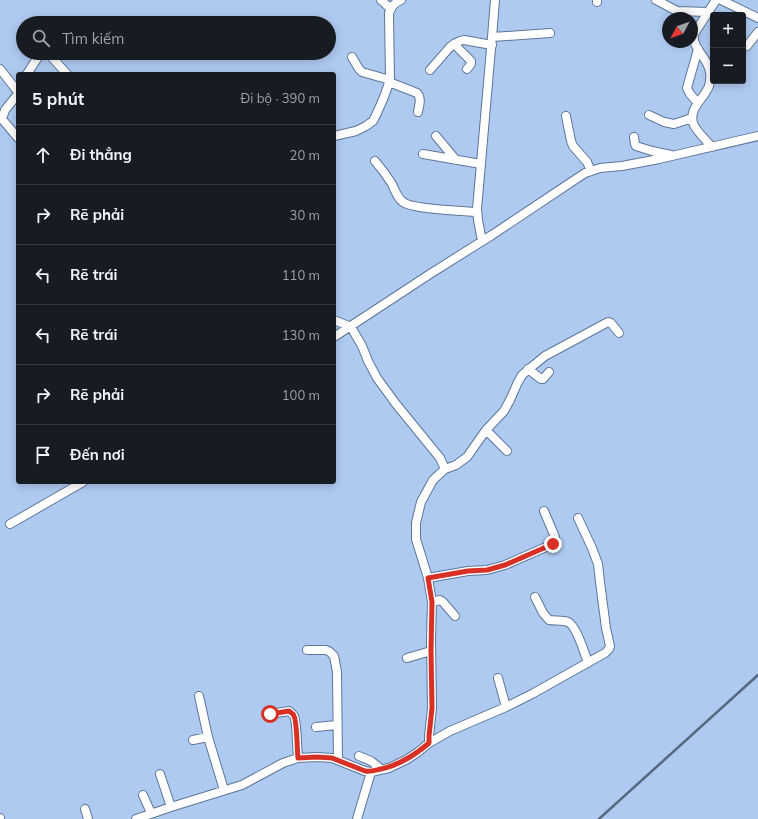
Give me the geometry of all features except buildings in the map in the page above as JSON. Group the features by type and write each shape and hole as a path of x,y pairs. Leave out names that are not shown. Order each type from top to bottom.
{"street":[{"path":"381,0 391,9"},
{"path":"336,136 356,131 373,121 384,97 389,81 389,13 392,6 396,2 402,0"},
{"path":"482,241 477,212 495,0"},
{"path":"656,0 678,11 708,12"},
{"path":"712,146 695,128 692,122 695,107 709,87 710,72 693,38 694,34 716,0 758,18"},
{"path":"747,46 758,32"},
{"path":"430,70 459,42 492,41 550,33"},
{"path":"459,42 471,61 471,64 467,70"},
{"path":"698,49 687,88 698,103"},
{"path":"352,58 362,72 389,81 417,93 420,99 418,112"},
{"path":"28,72 36,60"},
{"path":"54,60 65,72"},
{"path":"0,69 16,89"},
{"path":"16,94 5,110 2,119 16,136"},
{"path":"649,115 664,122 674,124 692,118"},
{"path":"566,116 571,141 577,151 587,162 591,171"},
{"path":"436,136 456,160"},
{"path":"336,336 585,173 600,168 622,166 758,136"},
{"path":"634,137 636,146 673,155"},
{"path":"423,154 481,164"},
{"path":"375,161 399,198 407,204 420,207 477,212"},
{"path":"336,321 351,327 377,378 440,458 446,469"},
{"path":"429,743 432,708 432,602 428,578 416,539 416,523 421,502 433,480 446,469 456,465 467,457 486,430 504,411 522,375 545,356 608,322 613,325 619,334"},
{"path":"528,370 541,379 543,379 549,372"},
{"path":"486,430 507,452"},
{"path":"10,524 80,484"},
{"path":"428,578 468,571 487,570 505,565 553,544 555,542 555,537 544,511"},
{"path":"136,819 242,785 283,763 298,758 332,758 371,772 390,768 406,760 429,743 450,731 532,694 605,653 610,646 606,628 598,564 578,518"},
{"path":"535,597 543,613 549,620 571,623 575,629 588,662"},
{"path":"432,602 440,600 455,616"},
{"path":"307,650 326,650 334,656 337,672 338,760"},
{"path":"406,658 431,651"},
{"path":"498,678 506,707"},
{"path":"199,696 208,737 224,790"},
{"path":"270,714 289,711 294,715 298,758"},
{"path":"316,727 337,724"},
{"path":"193,740 208,737"},
{"path":"359,756 371,761 380,769"},
{"path":"358,819 371,772"},
{"path":"160,774 171,807"},
{"path":"144,795 152,813"},
{"path":"85,809 88,819"}],"railway":[{"path":"599,819 758,675"}],"route":[{"path":"270,714 289,711 294,715 298,758 332,758 371,772 390,768 406,760 429,743 432,708 432,602 428,578 468,571 487,570 505,565 553,544"}]}
